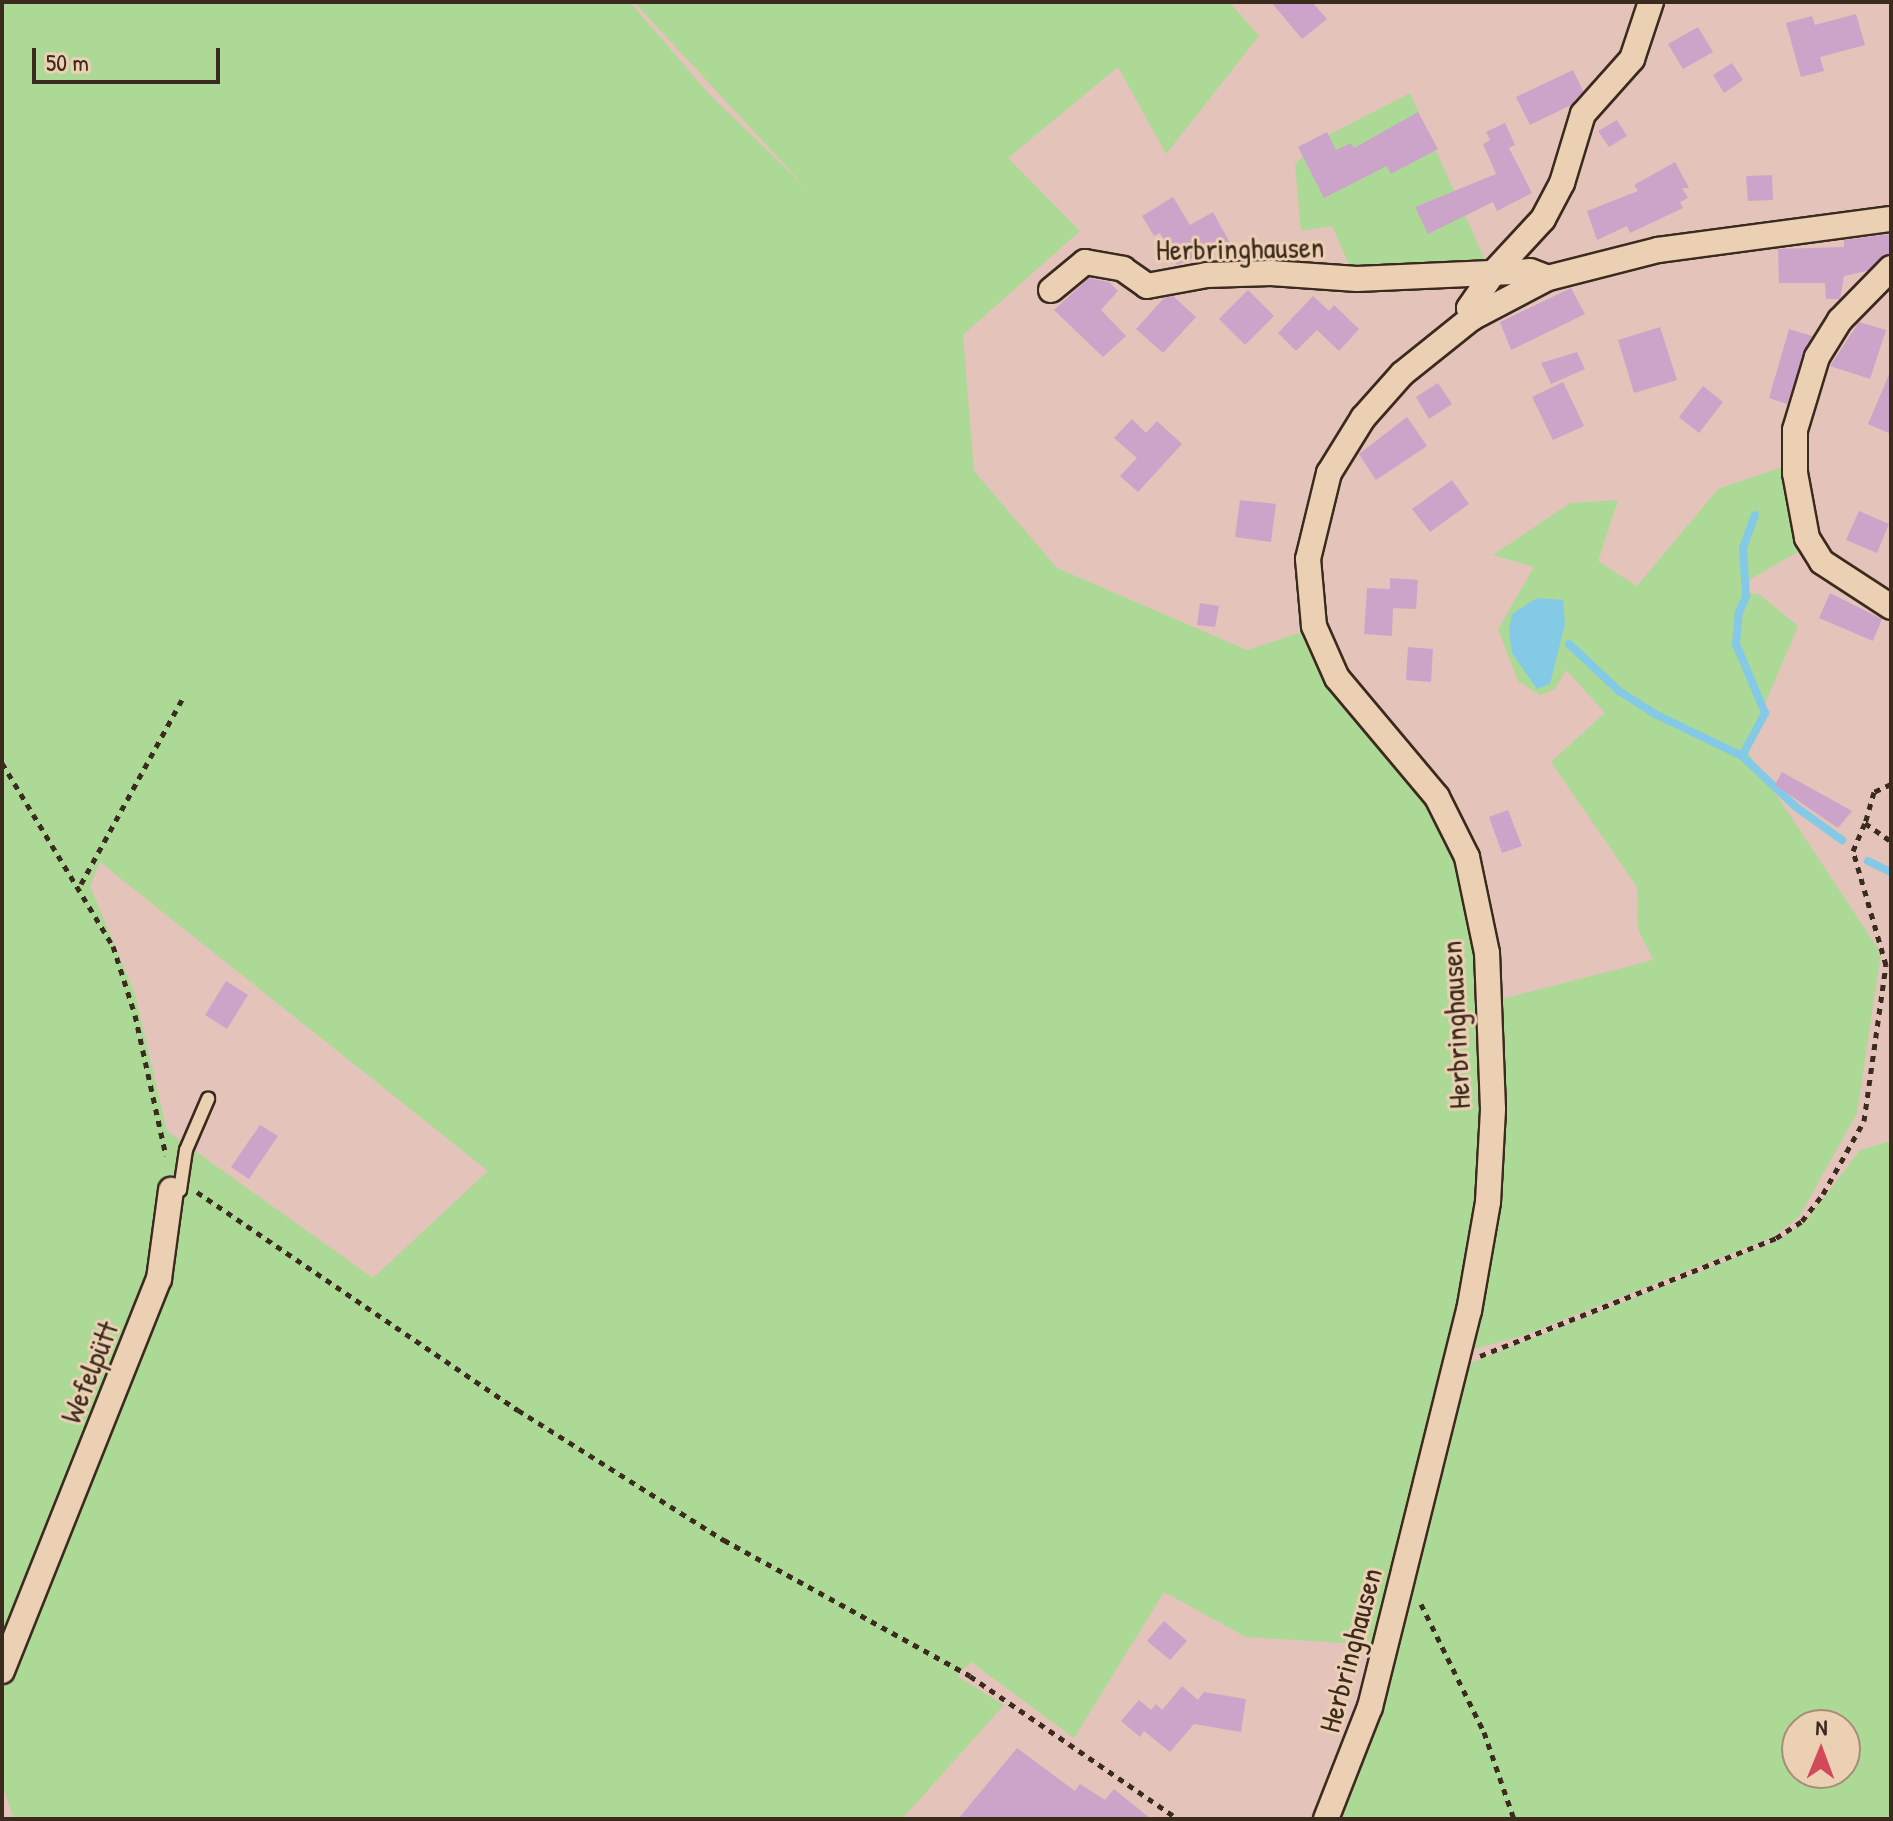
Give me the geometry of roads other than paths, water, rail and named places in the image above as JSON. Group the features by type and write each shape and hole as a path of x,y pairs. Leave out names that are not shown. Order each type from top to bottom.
{"street":[{"name":"Herbringhausen","path":"1472,318 1469,308 1494,272 1543,219 1562,183 1583,114 1632,59 1651,2"},
{"name":"Herbringhausen","path":"1326,1819 1370,1707 1402,1585 1479,1267 1491,1158 1487,953 1477,893 1467,857 1437,797 1337,678 1314,626 1308,559 1329,473 1363,418 1402,374 1472,318 1548,278 1599,262 1700,242 1891,219"},
{"name":"Herbringhausen","path":"1051,290 1085,262 1123,269 1147,286 1207,275 1357,279 1530,271 1548,278"},
{"path":"1891,268 1840,320 1817,357 1795,430 1795,473 1807,538 1822,562 1891,607"},
{"name":"Wefelpütt","path":"2,1671 159,1279 176,1190"}],"lane":[{"path":"176,1190 186,1150 208,1099"}],"water":[{"path":"1537,598 1563,600 1565,624 1550,684 1537,689 1512,653 1509,631 1512,614"}],"waterway":[{"path":"1742,756 1765,713 1736,644 1739,612 1746,597 1743,548 1755,515"},
{"path":"1569,644 1619,691 1655,714 1742,756 1796,807 1842,840"},
{"path":"1868,861 1891,872"}]}
